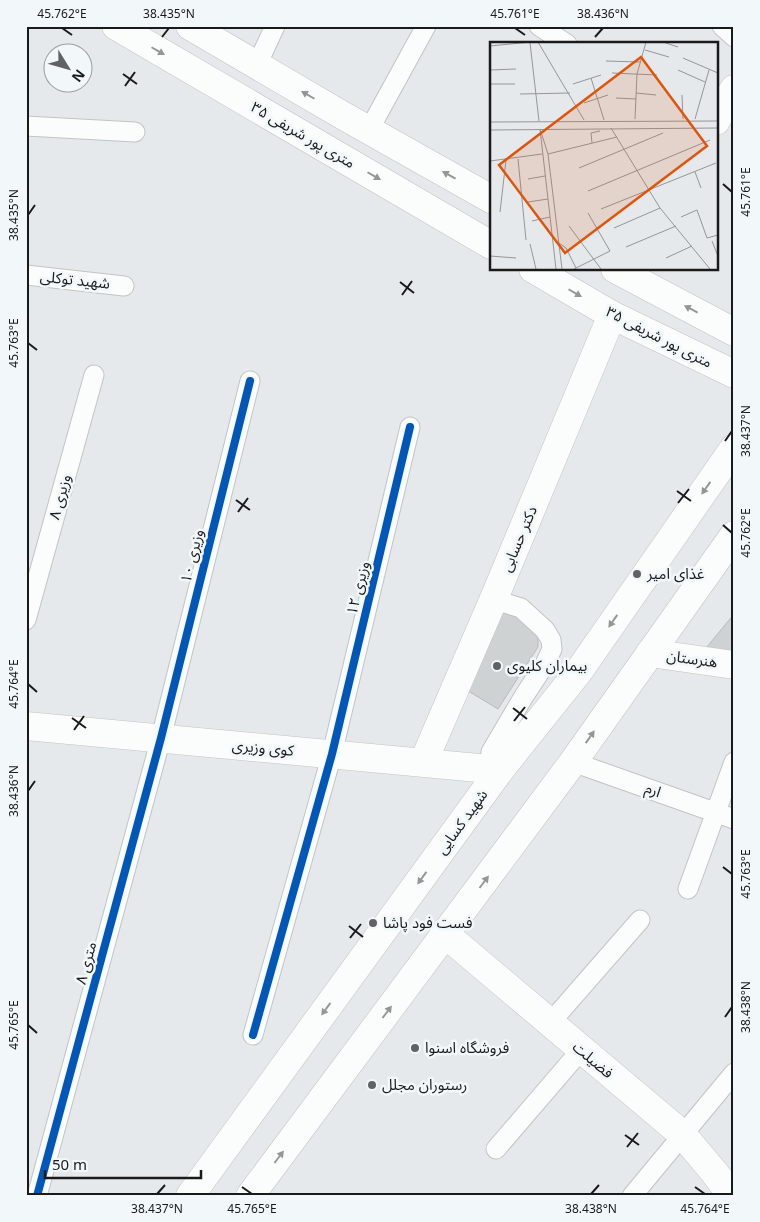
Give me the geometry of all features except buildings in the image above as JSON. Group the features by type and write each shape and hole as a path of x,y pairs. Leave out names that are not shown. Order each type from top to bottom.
{"street":[{"name":"۳۵ متری پور شریفی","path":"116,26 490,243"},
{"path":"190,26 490,198"},
{"path":"257,66 275,26"},
{"path":"369,130 426,26"},
{"path":"539,26 564,42"},
{"path":"722,26 734,37"},
{"path":"718,117 734,89"},
{"path":"26,126 135,132"},
{"name":"۳۵ متری پور شریفی","path":"535,270 612,315 734,374"},
{"path":"632,273 734,332"},
{"name":"شهید توکلی","path":"26,275 124,286"},
{"name":"دکتر حسابی","path":"423,763 612,315"},
{"name":"وزیری ۸","path":"26,620 94,375"},
{"name":"وزیری ۱۰","path":"162,738 250,381"},
{"name":"وزيری ۱۲","path":"253,1035 332,754 410,427"},
{"name":"شهید کسایی","path":"190,1196 494,773 579,671 734,448"},
{"path":"250,1196 573,762 734,535"},
{"path":"492,603 505,603 521,608 545,630 551,640 552,649 545,664 491,752 494,773"},
{"name":"هنرستان","path":"650,652 734,665"},
{"name":"کوی وزیری","path":"26,726 423,763 494,773"},
{"name":"متری ۸","path":"37,1196 162,738"},
{"name":"ارم","path":"573,762 734,819"},
{"path":"688,889 734,762"},
{"path":"550,1023 640,920"},
{"name":"فضیلت","path":"445,934 682,1134 732,1196"},
{"path":"496,1149 581,1050"},
{"path":"632,1196 734,1073"}],"cycle path":[{"path":"37,1196 161,738 250,381"},
{"path":"253,1035 332,754 410,427"}],"place":[{"name":"غذای امیر","path":"637,574"},
{"name":"بیماران کلیوی","path":"497,666"},
{"name":"فست فود پاشا","path":"373,923"},
{"name":"فروشگاه اسنوا","path":"415,1048"},
{"name":"رستوران مجلل","path":"372,1085"}]}
